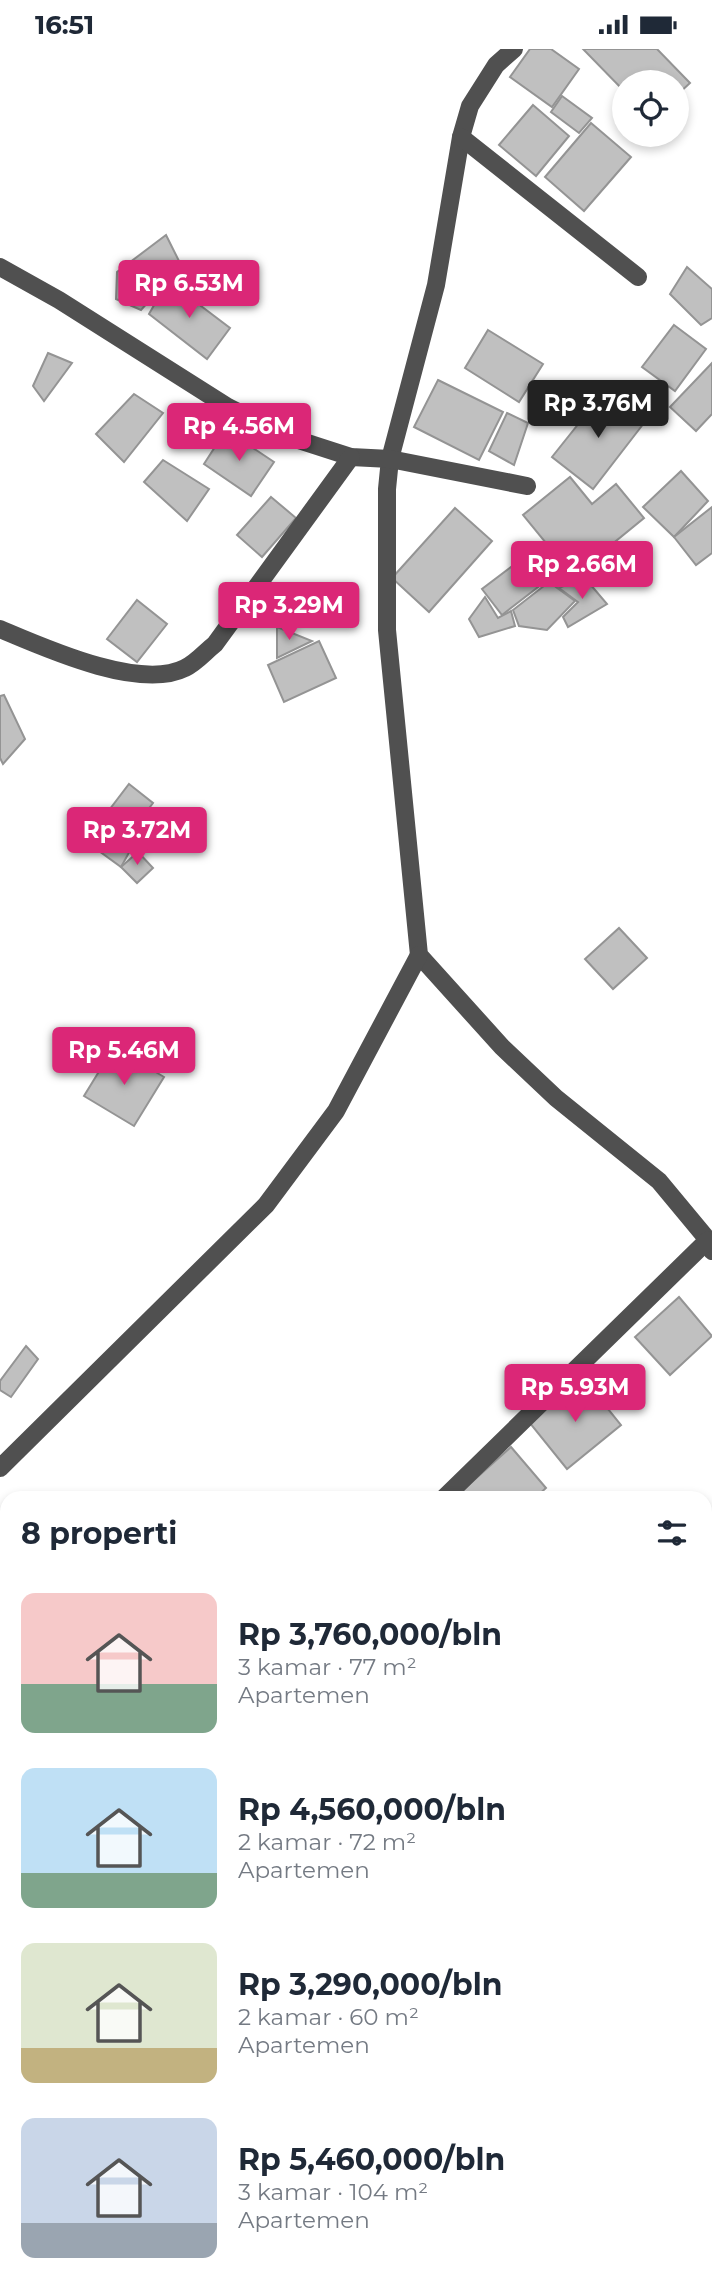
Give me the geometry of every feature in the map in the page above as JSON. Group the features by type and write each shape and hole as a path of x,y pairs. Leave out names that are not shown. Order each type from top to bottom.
{"street":[{"path":"0,1468 266,1205 336,1111 419,955 387,630 387,489 390,459 436,285 461,137 470,106 482,85 514,49"},
{"path":"461,137 638,277"},
{"path":"0,267 59,300 228,407 286,436 351,457 390,459 527,487"},
{"path":"0,629 127,674 159,675 186,668 215,644 351,457"},
{"path":"419,955 502,1047 547,1090 659,1181 710,1245 451,1491"}],"building":[{"path":"530,49 551,49 579,69 552,107 510,77"},
{"path":"583,49 657,49 677,70 612,70 612,79"},
{"path":"562,96 592,118 579,133 551,112"},
{"path":"533,105 569,136 536,176 499,145"},
{"path":"591,123 612,141 612,147 619,147 631,157 584,211 545,177"},
{"path":"166,235 181,265 141,310 116,299 117,272"},
{"path":"687,267 712,289 712,318 701,325 670,294"},
{"path":"168,281 230,328 207,359 149,314"},
{"path":"674,325 706,349 675,391 642,367"},
{"path":"488,330 543,364 519,402 465,368"},
{"path":"48,353 72,363 44,401 33,386"},
{"path":"712,363 712,414 696,431 670,407"},
{"path":"438,380 503,412 479,460 414,427"},
{"path":"604,392 644,423 593,489 552,457"},
{"path":"134,394 163,413 124,462 96,434"},
{"path":"507,413 528,423 514,465 489,451"},
{"path":"226,430 274,462 251,496 204,464"},
{"path":"163,460 209,489 187,521 144,482"},
{"path":"681,471 708,501 674,537 643,507"},
{"path":"570,477 592,504 616,484 644,518 573,576 523,515"},
{"path":"271,497 296,518 262,557 237,535"},
{"path":"712,507 712,553 696,565 674,537"},
{"path":"455,508 492,541 429,612 392,578"},
{"path":"523,558 542,584 502,615 482,589"},
{"path":"584,577 607,604 568,627 563,617 578,602 559,588"},
{"path":"549,582 575,601 547,630 519,626 513,610"},
{"path":"485,597 498,618 511,611 515,626 479,637 469,619"},
{"path":"137,600 167,624 137,662 107,639"},
{"path":"277,627 312,641 277,658"},
{"path":"319,641 336,678 284,702 268,665"},
{"path":"4,695 25,739 3,764 0,758 0,696"},
{"path":"129,784 153,803 124,841 100,822"},
{"path":"100,822 131,849 121,867 84,840"},
{"path":"138,852 153,868 137,883 121,867"},
{"path":"619,928 647,958 613,989 585,959"},
{"path":"114,1047 164,1077 134,1126 84,1096"},
{"path":"679,1297 712,1336 670,1375 635,1337"},
{"path":"26,1346 38,1359 11,1397 0,1390 0,1381"},
{"path":"583,1378 621,1425 567,1469 529,1422"},
{"path":"511,1447 546,1488 543,1491 462,1491"}]}
